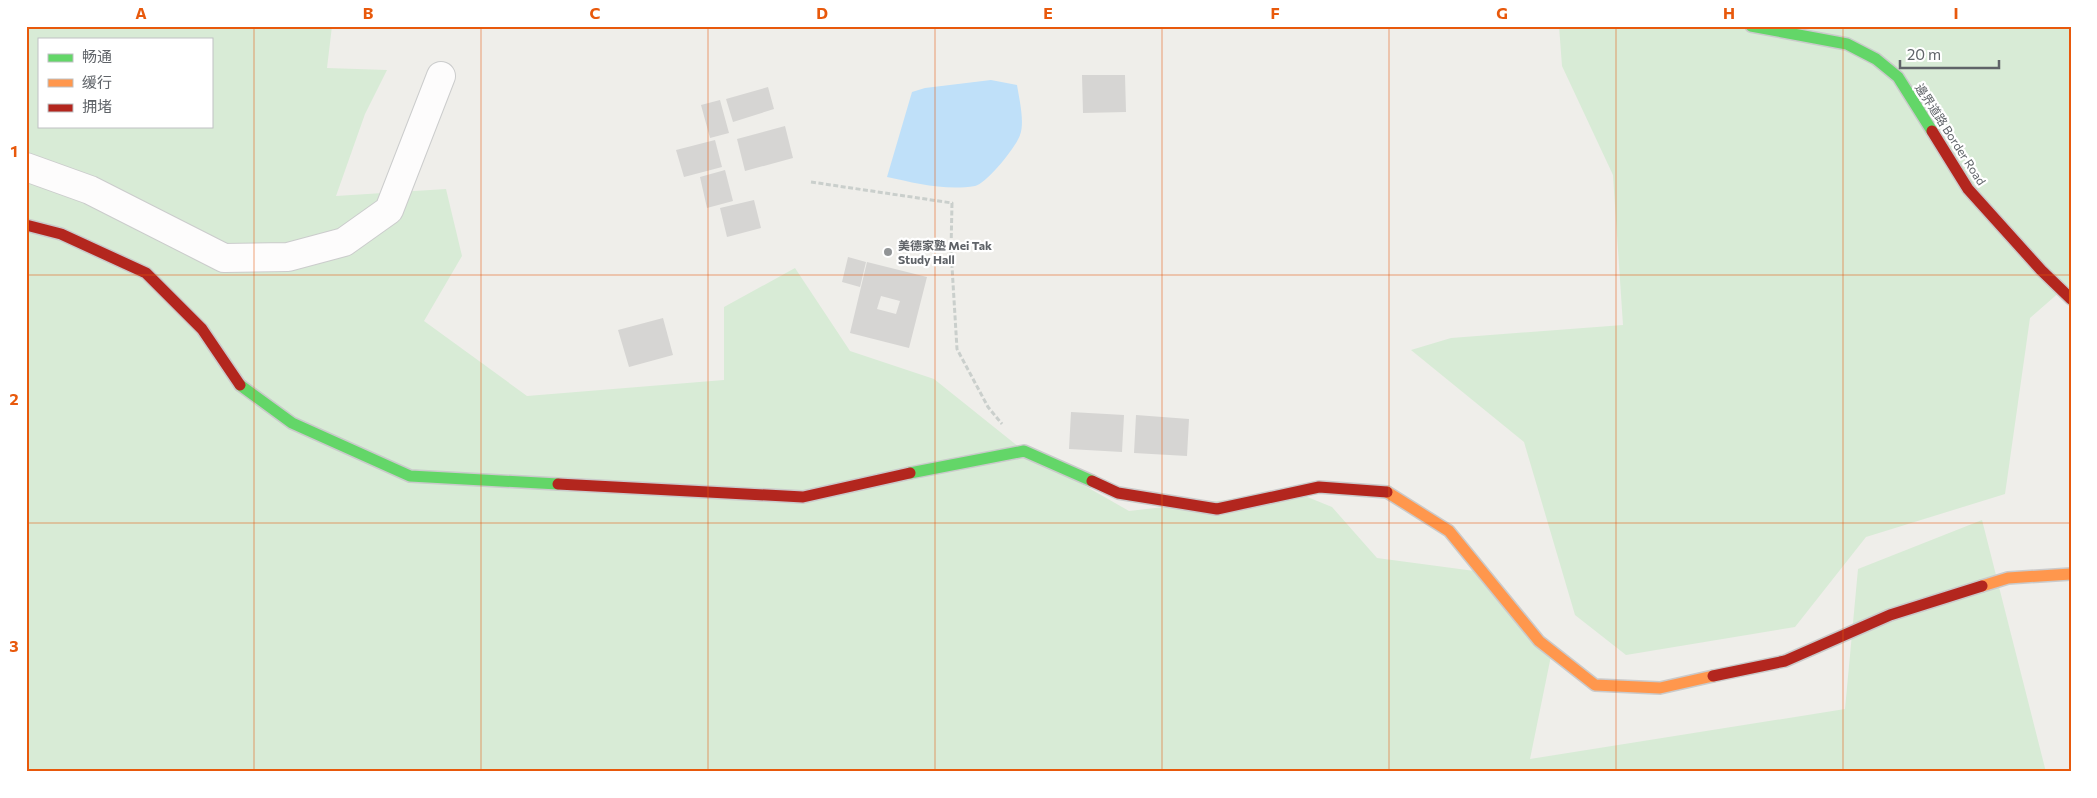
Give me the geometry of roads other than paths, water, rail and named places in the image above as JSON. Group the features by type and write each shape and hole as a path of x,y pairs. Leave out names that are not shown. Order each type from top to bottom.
{"street":[{"name":"邊界道路 Border Road","path":"1750,26 1846,44 1876,59 1898,77 1968,190 2041,270 2071,299"},
{"path":"26,167 90,190 224,258 288,257 344,242 389,210 441,76"},
{"path":"26,225 61,234 146,273 202,329 240,386 292,423 410,476 803,497 948,465 1024,451 1118,493 1217,509 1319,487 1386,491 1449,531 1539,641 1595,685 1660,688 1786,661 1890,615 2008,578 2071,574"}],"water":[{"path":"991,80 1017,85 1022,124 1020,135 1013,148 987,178 975,186 953,188 930,186 887,177 912,92 925,88"}],"place":[{"name":"美德家塾 Mei Tak Study Hall","path":"888,252"}]}
